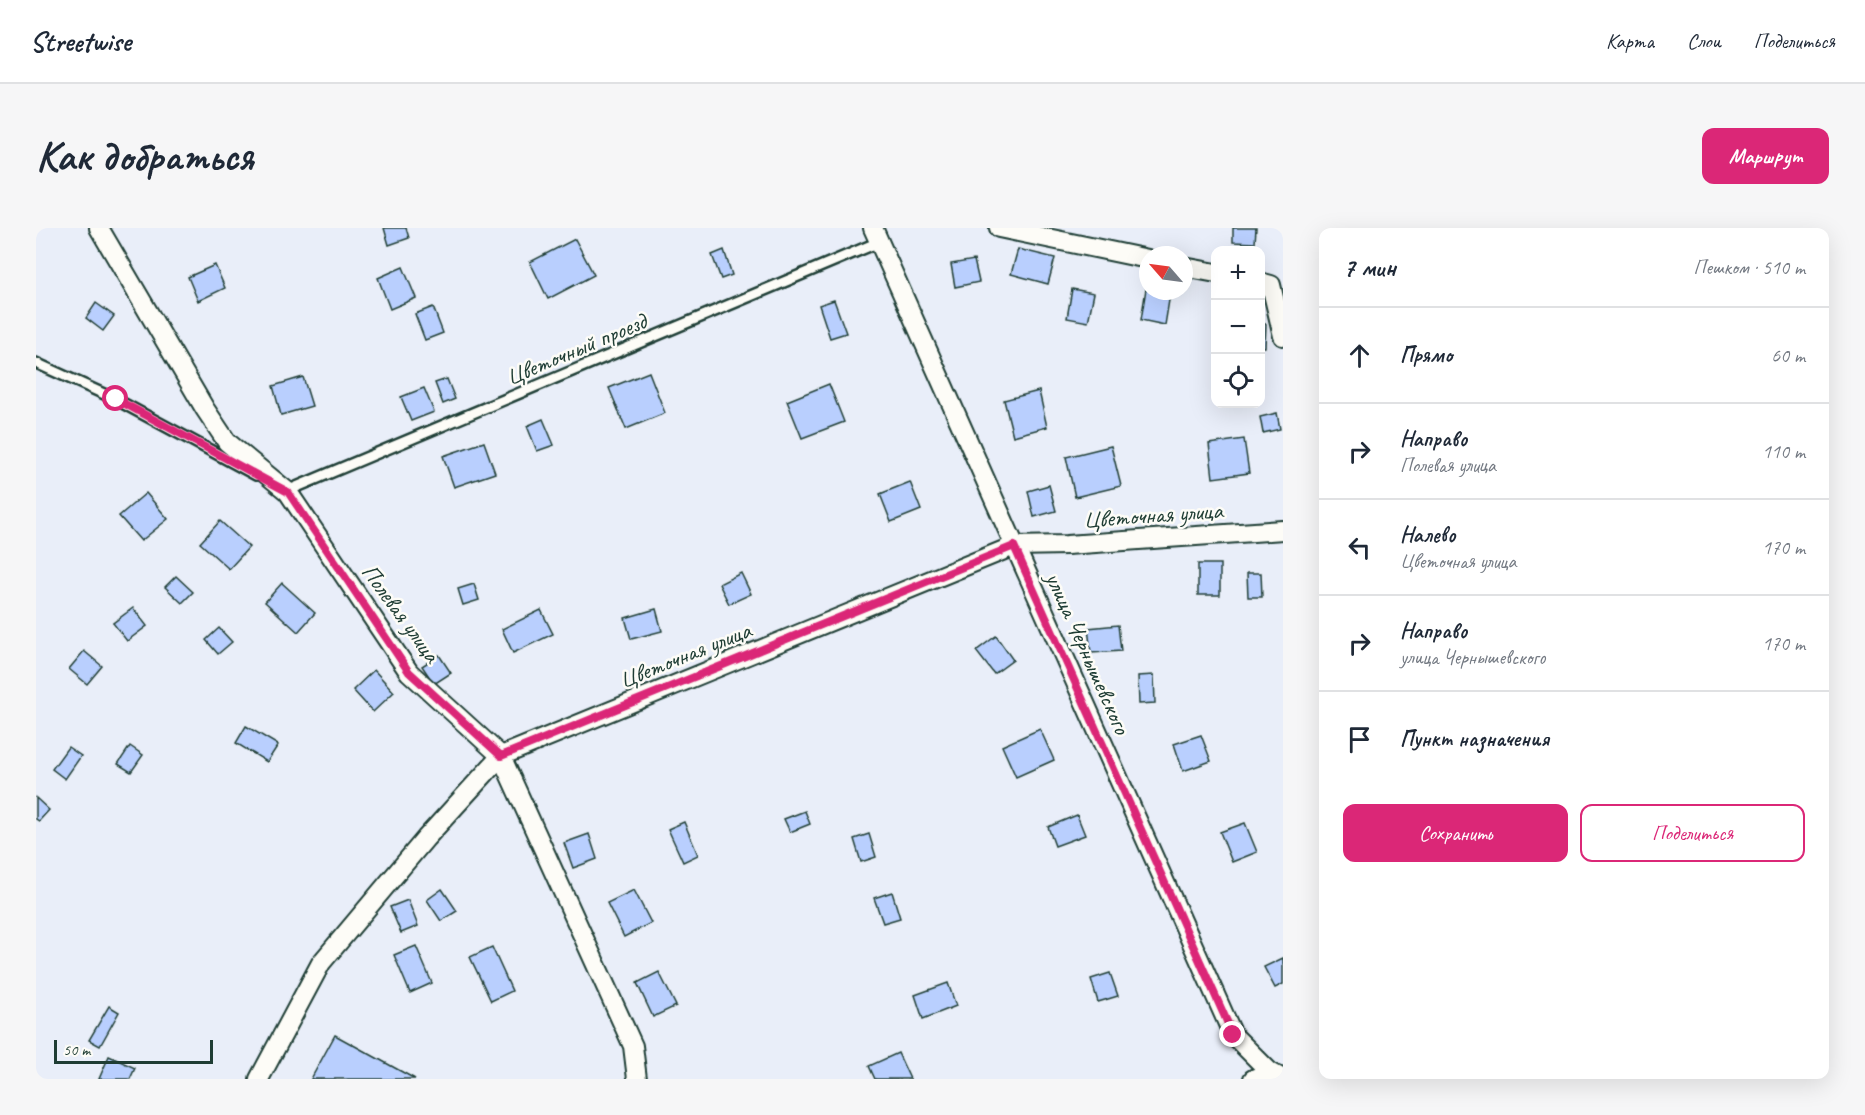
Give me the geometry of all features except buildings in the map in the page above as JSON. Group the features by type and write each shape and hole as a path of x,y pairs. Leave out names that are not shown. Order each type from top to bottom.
{"street":[{"name":"Полевая улица","path":"99,228 205,409 227,442 288,492 409,672 501,756 633,1046 637,1079"},
{"path":"999,228 1139,257"},
{"name":"улица Чернышевского","path":"876,235 1233,1035 1269,1077"},
{"path":"1193,269 1211,272"},
{"path":"1265,283 1271,285 1283,336"},
{"name":"Цветочная улица","path":"259,1079 321,963 426,838 501,756 1014,546 1283,530"}],"lane":[{"name":"Цветочный проезд","path":"288,492 876,235"},
{"path":"36,363 116,399 288,492"}],"route":[{"path":"116,399 288,492 409,672 501,756 1014,546 1233,1035"}]}
